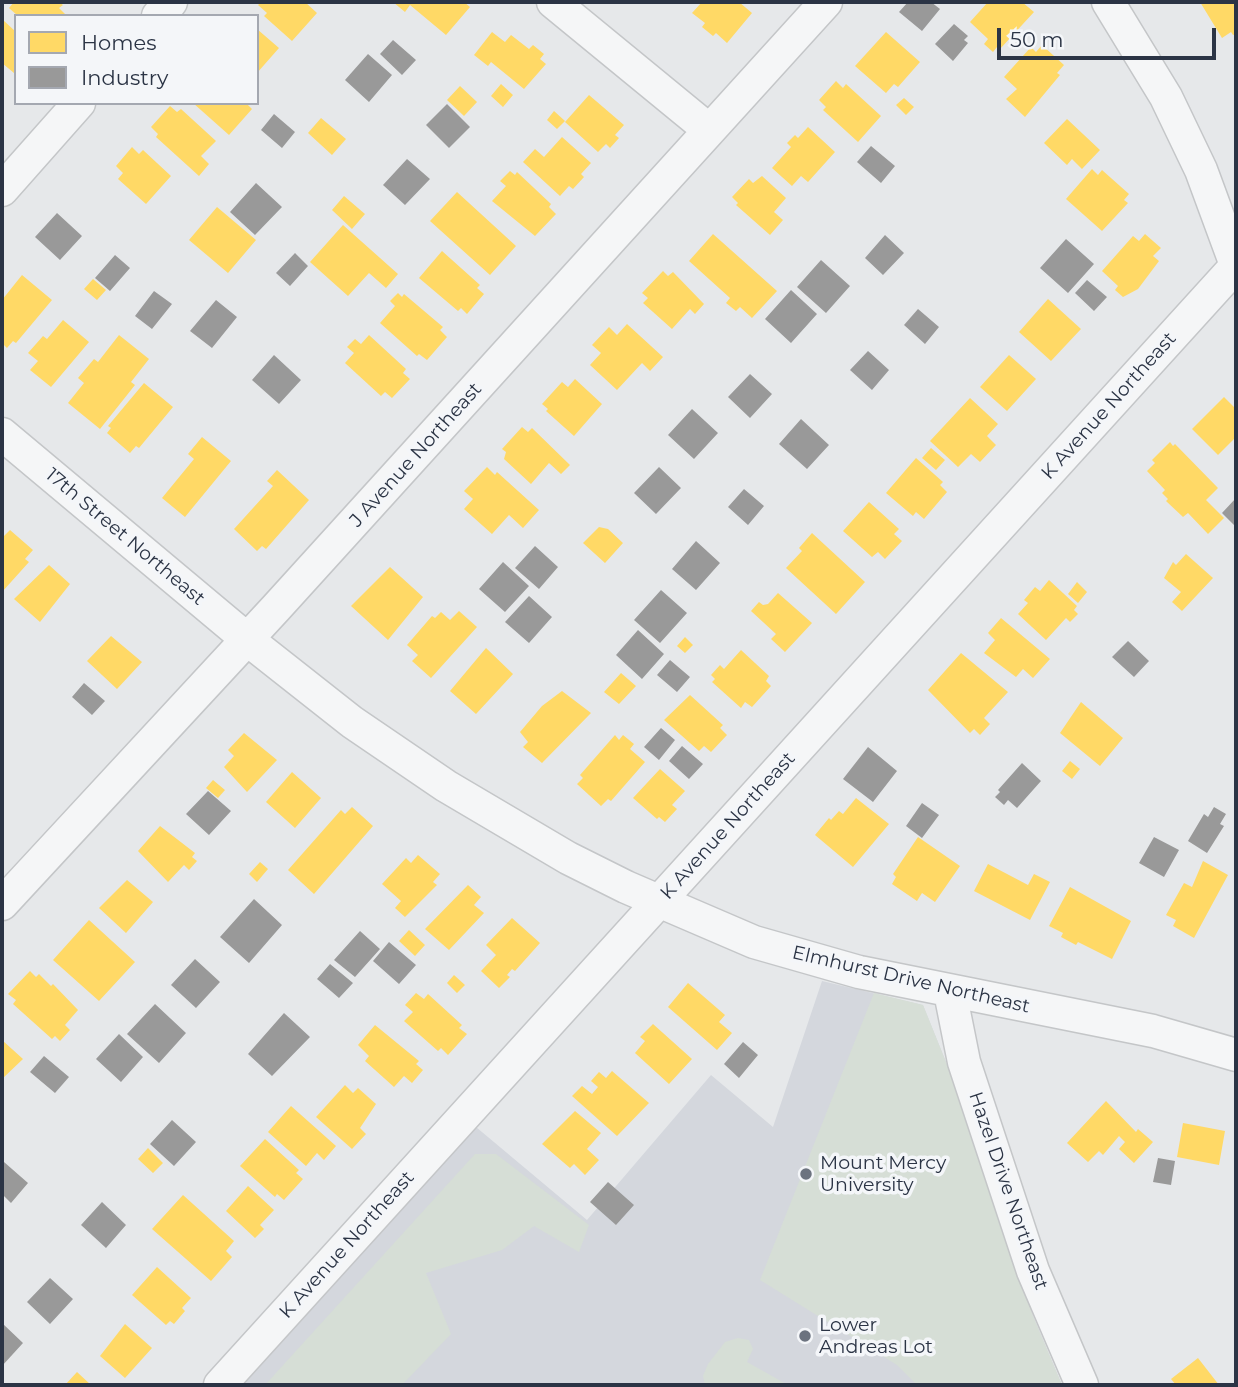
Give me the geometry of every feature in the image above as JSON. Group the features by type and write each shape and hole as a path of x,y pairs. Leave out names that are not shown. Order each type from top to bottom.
{"street":[{"path":"553,2 709,130"},
{"name":"J Avenue Northeast","path":"2,904 248,640 826,2"},
{"path":"1108,2 1172,109 1201,170 1236,266"},
{"path":"2,190 77,105"},
{"name":"K Avenue Northeast","path":"220,1385 1236,266"},
{"name":"17th Street Northeast","path":"2,434 248,640"},
{"name":"Elmhurst Drive Northeast","path":"248,640 352,722 446,786 568,858 659,902 754,942 859,972 1153,1031 1236,1055"},
{"name":"Hazel Drive Northeast","path":"950,992 964,1062 1033,1271 1082,1385"}],"shaded area":[{"name":"Mount Mercy University","path":"822,981 923,1005 946,1062 1033,1316 1062,1385 241,1385 476,1127 587,1220 711,1075 773,1127"},
{"path":"874,993 923,1005 946,1062 1033,1316 1062,1385 917,1385 897,1365 760,1280"},
{"path":"475,1154 496,1154 589,1225 579,1252 534,1226 502,1250 426,1273 451,1334 402,1385 265,1385"},
{"path":"738,1338 749,1340 753,1349 747,1362 788,1385 705,1385 703,1376 708,1364 725,1342"}],"building: Homes":[{"path":"14,2 59,2 63,5 59,8 65,14 16,14 9,8"},
{"path":"261,2 305,2 317,13 292,41 264,16 267,13 258,5"},
{"path":"393,2 464,2 470,7 446,35 410,5 405,12"},
{"path":"702,2 739,2 752,13 727,43 716,33 713,36 702,27 705,23 692,13"},
{"path":"988,2 1022,2 1034,12 1000,49 997,47 993,52 984,44 988,39 970,22"},
{"path":"1200,2 1236,2 1236,34 1231,32 1222,38"},
{"path":"2,19 14,30 14,73 2,63"},
{"path":"259,31 279,48 259,71"},
{"path":"492,32 505,42 511,35 529,49 533,45 544,54 540,59 546,64 524,89 491,62 488,66 474,55"},
{"path":"886,32 920,62 898,87 894,84 886,93 855,66"},
{"path":"1042,45 1064,65 1057,73 1060,75 1025,117 1006,99 1017,89 1004,77 1031,47 1036,52"},
{"path":"836,81 843,88 846,84 881,116 858,142 823,110 826,107 819,100"},
{"path":"501,84 513,95 503,107 491,96"},
{"path":"460,86 477,102 464,116 447,100"},
{"path":"589,95 624,125 615,135 619,138 610,148 606,144 598,152 565,122"},
{"path":"904,98 914,107 906,115 896,105"},
{"path":"195,105 248,105 252,109 229,135"},
{"path":"170,106 177,112 181,109 216,141 201,156 209,164 199,176 156,137 158,134 151,127"},
{"path":"554,111 565,121 557,129 547,120"},
{"path":"321,118 346,139 332,155 308,133"},
{"path":"1067,119 1100,150 1082,169 1072,159 1067,165 1044,143"},
{"path":"808,127 835,152 808,182 801,176 792,186 772,168 791,147 787,143 795,135 798,138"},
{"path":"562,137 591,163 581,174 584,177 573,189 569,186 560,196 523,162 535,149 544,157"},
{"path":"132,147 139,154 143,150 171,176 146,204 118,179 123,173 116,166"},
{"path":"1092,169 1098,175 1102,170 1129,194 1124,200 1128,203 1102,231 1066,199"},
{"path":"510,171 515,175 517,172 551,204 549,207 556,214 535,236 492,201 506,186 500,181"},
{"path":"762,176 786,198 774,212 783,220 770,235 736,205 738,203 732,197 749,179 753,183"},
{"path":"457,192 516,246 490,275 430,221"},
{"path":"344,196 365,214 352,229 332,210"},
{"path":"217,207 256,240 228,273 189,240"},
{"path":"343,225 398,274 386,288 369,273 348,296 310,262"},
{"path":"713,234 777,291 752,318 740,307 736,311 726,303 730,298 689,261"},
{"path":"1145,234 1161,248 1153,256 1159,261 1138,289 1123,297 1115,290 1118,286 1102,271 1133,236 1139,241"},
{"path":"442,251 480,285 477,288 484,294 467,314 461,308 458,311 419,278"},
{"path":"663,271 668,276 673,272 704,304 695,314 690,309 672,329 643,303 648,298 642,293"},
{"path":"22,275 52,300 16,343 13,341 7,348 2,343 2,300"},
{"path":"93,279 106,290 97,300 84,289"},
{"path":"398,293 402,297 404,294 443,327 440,330 447,337 427,360 419,354 417,356 380,323 395,306 390,301"},
{"path":"1048,299 1081,329 1051,361 1019,332"},
{"path":"63,320 89,342 51,387 30,370 38,361 28,353 43,336 47,339"},
{"path":"627,324 663,357 650,371 642,363 617,390 590,365 601,353 592,345 609,327 617,335"},
{"path":"119,335 149,359 131,382 135,385 100,429 68,403 84,383 78,378 94,359 98,362"},
{"path":"369,335 406,369 403,373 410,379 392,398 385,392 381,396 345,363 354,353 347,347 355,339 361,344"},
{"path":"1009,355 1036,379 1007,411 980,387"},
{"path":"575,379 602,404 574,436 546,411 548,409 542,404 562,382 568,387"},
{"path":"144,383 173,407 139,448 136,446 130,453 107,433 111,428 108,426"},
{"path":"1224,397 1236,409 1236,437 1218,455 1192,429"},
{"path":"970,398 998,424 987,436 996,445 980,462 971,454 958,467 930,441"},
{"path":"522,427 528,432 532,428 570,465 561,474 549,463 531,484 504,459 506,452 502,449"},
{"path":"202,437 231,461 185,517 162,498 194,459 188,454"},
{"path":"1170,442 1218,488 1206,500 1224,518 1208,534 1188,513 1183,517 1166,501 1168,499 1162,493 1165,490 1147,471 1155,463 1152,460"},
{"path":"931,448 945,460 936,470 922,458"},
{"path":"916,458 943,482 940,485 947,492 924,519 916,512 913,516 886,493"},
{"path":"487,467 495,475 497,472 539,510 523,528 509,515 492,534 464,509 473,499 464,491"},
{"path":"277,470 309,500 266,549 262,546 257,551 234,529 273,486 267,481"},
{"path":"869,502 899,529 894,534 902,541 885,559 878,552 872,557 843,531"},
{"path":"599,527 608,529 623,543 605,563 583,543"},
{"path":"10,530 33,550 25,559 29,562 2,592 2,538"},
{"path":"812,533 865,582 836,614 786,568 802,551 799,548"},
{"path":"1186,554 1213,578 1182,611 1172,602 1181,592 1164,578 1173,562 1176,565"},
{"path":"49,565 70,584 40,622 14,599"},
{"path":"390,567 423,597 388,640 351,606"},
{"path":"1049,580 1077,606 1074,610 1078,614 1070,622 1066,618 1046,640 1018,614 1028,603 1024,600 1035,587 1040,591"},
{"path":"1077,582 1087,592 1078,603 1068,594"},
{"path":"778,593 812,623 785,652 771,639 776,634 751,611 759,602 768,604"},
{"path":"459,611 477,627 431,678 412,661 418,655 407,645 432,616 435,618 441,612 450,620"},
{"path":"1001,618 1050,659 1033,678 1023,669 1016,677 984,653 995,640 988,633"},
{"path":"111,636 142,662 117,689 87,661"},
{"path":"685,637 693,645 685,653 677,646"},
{"path":"486,648 513,674 476,714 450,691"},
{"path":"741,650 769,676 766,681 771,686 752,707 745,702 741,708 712,682 715,679 711,675 720,665 724,669"},
{"path":"961,653 1008,692 984,718 990,724 980,735 974,729 970,733 928,690"},
{"path":"621,673 636,686 619,704 604,692"},
{"path":"562,691 591,713 542,763 523,747 528,742 520,732 542,706"},
{"path":"690,695 723,725 720,728 727,735 711,752 704,746 699,751 664,720"},
{"path":"1081,702 1123,738 1100,766 1060,733"},
{"path":"244,733 277,760 247,792 224,767 234,756 228,750"},
{"path":"615,735 619,740 623,735 634,744 630,749 645,762 611,801 608,799 601,806 577,784 583,778 580,775"},
{"path":"1070,761 1080,769 1072,779 1062,771"},
{"path":"660,769 685,791 672,805 677,809 665,822 659,817 657,819 633,798"},
{"path":"292,772 321,798 295,828 266,802"},
{"path":"213,780 225,790 218,798 206,788"},
{"path":"856,798 889,824 853,867 815,835 829,818 831,820 839,811 843,814"},
{"path":"352,807 373,826 314,894 288,870 341,810 345,814"},
{"path":"160,826 195,853 192,857 197,861 189,870 184,865 168,882 138,851"},
{"path":"918,837 960,866 935,902 922,893 917,901 892,884 896,877 893,874"},
{"path":"418,855 440,874 433,882 437,885 405,917 395,908 401,901 382,884 406,858 411,863"},
{"path":"1203,861 1228,875 1194,938 1173,926 1176,920 1166,915 1184,883 1192,887"},
{"path":"260,862 268,869 257,882 249,874"},
{"path":"988,864 1028,885 1034,874 1050,882 1030,920 974,891"},
{"path":"127,880 153,902 126,933 99,908"},
{"path":"468,885 481,897 474,905 484,913 449,950 425,929"},
{"path":"1070,887 1131,921 1112,959 1078,942 1076,945 1061,937 1063,933 1049,926"},
{"path":"512,918 540,943 515,971 512,969 507,975 510,977 499,988 481,971 496,955 486,945"},
{"path":"89,920 135,962 99,1001 53,960"},
{"path":"409,930 425,945 415,956 399,941"},
{"path":"30,971 36,977 39,974 51,986 53,984 78,1010 65,1025 70,1030 60,1041 55,1036 52,1039 13,1004 16,1000 8,994"},
{"path":"454,975 465,985 457,993 447,983"},
{"path":"688,983 725,1015 719,1022 732,1033 717,1050 668,1007"},
{"path":"416,993 424,999 428,994 462,1025 459,1028 467,1034 448,1055 441,1048 438,1051 404,1021 413,1012 405,1005"},
{"path":"653,1024 692,1059 669,1084 635,1053 645,1041 640,1037"},
{"path":"375,1025 419,1061 416,1064 423,1070 412,1083 404,1076 394,1087 365,1061 369,1056 358,1045"},
{"path":"2,1040 23,1059 2,1079"},
{"path":"612,1071 649,1103 617,1136 572,1096 582,1086 592,1094 598,1087 591,1081 599,1072 606,1078"},
{"path":"345,1085 353,1093 358,1088 376,1104 360,1128 366,1134 352,1149 316,1117"},
{"path":"1106,1101 1136,1132 1138,1129 1153,1142 1134,1163 1119,1149 1125,1142 1119,1136 1103,1155 1099,1151 1088,1162 1067,1143"},
{"path":"291,1106 336,1146 324,1160 317,1153 306,1166 268,1132"},
{"path":"575,1111 601,1133 587,1149 599,1160 585,1175 574,1164 570,1168 542,1144"},
{"path":"1183,1123 1225,1131 1219,1165 1177,1157"},
{"path":"265,1139 299,1170 296,1173 303,1179 284,1200 277,1194 275,1197 240,1166"},
{"path":"148,1148 163,1163 153,1173 138,1159"},
{"path":"248,1186 274,1210 260,1225 264,1229 255,1238 226,1211"},
{"path":"183,1195 234,1241 226,1251 232,1257 211,1281 152,1229"},
{"path":"157,1267 191,1298 174,1324 170,1321 166,1325 132,1295"},
{"path":"125,1324 152,1348 125,1378 100,1356"},
{"path":"1198,1358 1219,1385 1176,1385 1171,1379"},
{"path":"77,1372 91,1385 65,1385"}],"building: Industry":[{"path":"908,2 931,2 940,9 922,31 899,12"},
{"path":"954,24 968,36 964,40 968,43 953,61 935,44"},
{"path":"393,40 416,60 402,75 380,54"},
{"path":"368,54 392,75 369,102 345,80"},
{"path":"447,104 470,127 449,148 426,125"},
{"path":"274,114 295,132 282,148 261,130"},
{"path":"871,146 895,166 881,183 857,162"},
{"path":"407,159 430,179 405,205 383,185"},
{"path":"256,183 282,207 255,235 230,212"},
{"path":"57,213 82,236 60,260 35,237"},
{"path":"885,235 904,253 883,275 865,258"},
{"path":"1066,239 1094,264 1068,293 1040,268"},
{"path":"295,253 308,266 290,286 276,273"},
{"path":"115,255 130,268 110,291 95,278"},
{"path":"821,260 850,286 826,313 797,287"},
{"path":"1087,280 1107,297 1094,311 1075,293"},
{"path":"791,290 817,314 791,343 765,319"},
{"path":"154,291 172,304 152,329 135,316"},
{"path":"216,300 237,317 212,348 190,331"},
{"path":"918,309 939,327 925,344 904,325"},
{"path":"868,351 889,370 872,390 850,370"},
{"path":"274,355 301,380 279,404 252,380"},
{"path":"750,374 772,394 750,418 728,397"},
{"path":"692,409 718,433 694,459 668,435"},
{"path":"801,419 829,445 807,469 779,444"},
{"path":"659,467 681,488 656,514 634,493"},
{"path":"744,489 764,506 748,525 728,507"},
{"path":"1236,498 1236,527 1222,513"},
{"path":"696,541 720,563 696,590 672,569"},
{"path":"535,546 558,567 539,589 515,568"},
{"path":"503,562 529,586 505,612 479,589"},
{"path":"661,590 687,613 660,643 634,620"},
{"path":"529,596 552,617 529,643 505,622"},
{"path":"638,630 664,654 642,679 616,655"},
{"path":"1128,641 1149,661 1134,677 1112,657"},
{"path":"670,660 690,677 677,692 657,675"},
{"path":"84,683 105,701 92,715 72,697"},
{"path":"661,728 675,740 659,760 644,747"},
{"path":"682,746 703,764 689,779 669,761"},
{"path":"868,747 897,771 873,802 843,779"},
{"path":"1022,763 1041,781 1017,808 1008,800 1004,805 995,797 1000,792 998,790"},
{"path":"208,791 231,811 209,835 186,814"},
{"path":"922,803 939,815 922,838 906,826"},
{"path":"1214,807 1226,814 1220,824 1224,826 1207,853 1188,841 1204,814 1208,817"},
{"path":"1154,837 1179,850 1164,877 1139,863"},
{"path":"254,899 282,925 249,963 220,937"},
{"path":"360,931 380,949 355,977 334,960"},
{"path":"389,942 416,965 399,984 373,961"},
{"path":"195,959 220,982 196,1008 171,985"},
{"path":"330,964 353,983 339,998 317,979"},
{"path":"155,1004 186,1033 159,1063 127,1034"},
{"path":"284,1013 310,1037 272,1076 248,1054"},
{"path":"119,1034 143,1057 121,1082 96,1059"},
{"path":"743,1042 758,1055 739,1078 724,1064"},
{"path":"44,1056 69,1077 55,1093 30,1072"},
{"path":"172,1120 196,1142 174,1166 150,1144"},
{"path":"1158,1158 1175,1161 1171,1185 1153,1182"},
{"path":"4,1162 28,1183 11,1203 2,1194"},
{"path":"608,1182 634,1205 616,1225 590,1202"},
{"path":"102,1202 126,1225 106,1248 81,1225"},
{"path":"50,1278 73,1299 50,1324 27,1302"},
{"path":"2,1323 23,1343 2,1366"}],"place":[{"name":"Mount Mercy University","path":"806,1174"},
{"name":"Lower Andreas Lot","path":"805,1336"}]}
